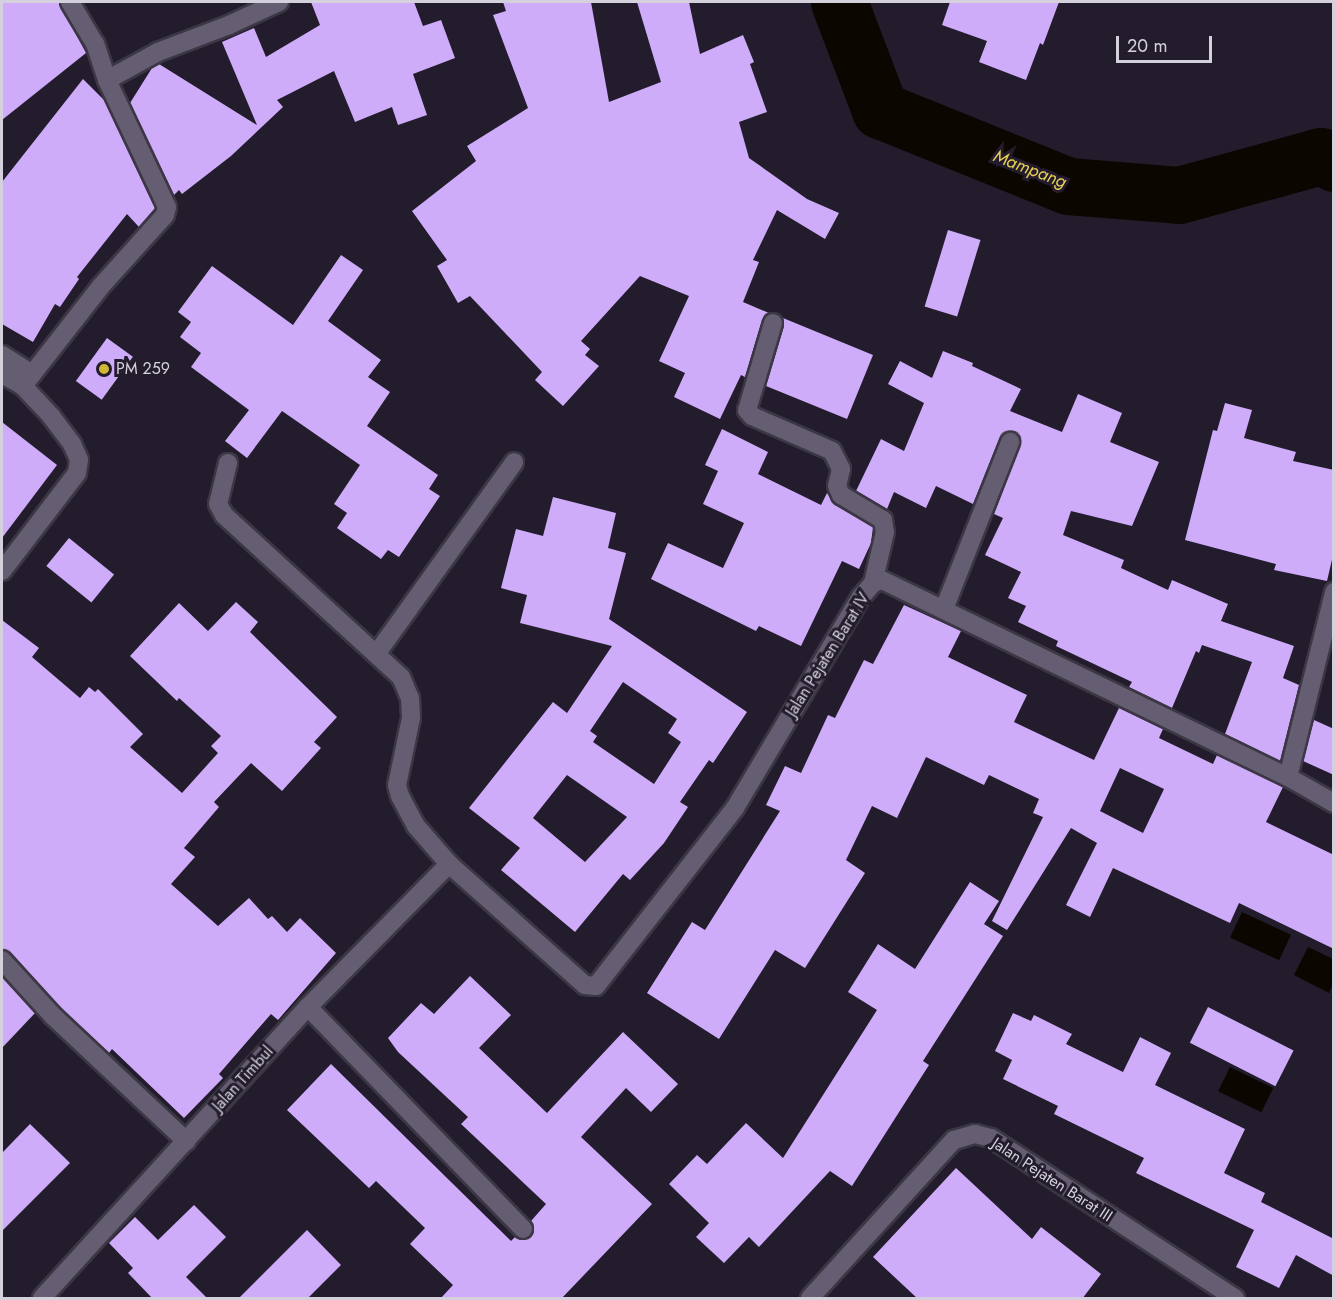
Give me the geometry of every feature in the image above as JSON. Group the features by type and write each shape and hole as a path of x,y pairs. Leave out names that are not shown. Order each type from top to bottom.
{"street":[{"path":"28,380 102,285 165,215 166,200 107,80 95,44 70,2"},
{"path":"107,80 158,52 228,26 279,2"},
{"path":"773,323 746,403 747,410 752,416 832,451 841,469 837,486 841,495 883,520 885,532 873,583"},
{"path":"2,355 28,380 72,444 79,460 77,473 2,571"},
{"path":"2,374 28,380"},
{"path":"944,609 1010,442"},
{"path":"376,653 514,462"},
{"path":"228,463 218,504 224,515 400,677 410,698 411,718 399,770 400,796 416,826 449,864"},
{"name":"Jalan Pejaten Barat IV","path":"449,864 585,985 596,986 735,808 861,597 873,583 882,580 1288,777 1334,802"},
{"path":"1288,777 1334,592"},
{"name":"Jalan Timbul","path":"42,1299 308,1007 449,864"},
{"path":"2,960 54,1016 186,1141"},
{"path":"308,1007 523,1229"},
{"name":"Jalan Pejaten Barat III","path":"810,1299 954,1140 975,1134 991,1138 1235,1299"}],"shaded area":[{"path":"1242,912 1291,935 1279,960 1230,937"},
{"path":"1308,947 1333,959 1333,984 1329,993 1294,975"},
{"path":"1230,1067 1273,1088 1261,1112 1218,1091"}],"building":[{"path":"2,2 59,2 86,53 2,120"},
{"path":"311,2 414,2 423,26 441,20 455,58 413,74 427,115 398,125 392,107 355,122 334,71 277,100 283,107 231,156 182,194 179,190 174,195 130,103 152,68 159,64 257,125 222,42 254,28 266,57 320,25"},
{"path":"503,2 591,2 609,102 661,82 637,2 689,2 700,54 743,35 754,62 750,64 767,112 739,122 749,158 807,199 839,213 825,239 777,210 753,260 759,262 743,302 769,313 762,320 745,377 741,375 720,419 674,397 685,373 659,361 689,296 640,276 581,341 590,349 585,355 599,366 563,406 535,380 542,372 470,296 458,303 437,266 447,260 412,211 476,161 467,146 528,108 493,15 506,11"},
{"path":"950,2 1059,2 1043,45 1040,43 1026,80 979,62 987,41 942,25"},
{"path":"83,79 104,100 155,208 139,227 127,214 77,277 79,279 60,307 55,304 33,342 2,324 2,182"},
{"path":"948,230 981,240 957,316 925,307"},
{"path":"341,255 363,270 328,321 381,360 368,377 390,392 367,426 438,475 429,489 440,496 399,557 388,550 381,559 337,528 347,513 334,504 360,465 282,411 247,458 225,441 249,410 191,367 201,353 180,337 191,322 178,312 212,266 293,325"},
{"path":"783,318 873,355 847,419 766,386 784,326"},
{"name":"PM 259","path":"107,338 133,357 102,400 76,381"},
{"path":"943,351 973,363 972,366 1021,389 1010,411 1062,432 1078,394 1122,413 1110,442 1159,462 1132,526 1071,511 1063,535 1124,560 1121,568 1168,590 1172,580 1228,604 1221,621 1294,646 1283,678 1299,685 1280,761 1225,734 1252,662 1202,645 1199,653 1196,651 1172,708 1129,687 1132,682 1056,646 1058,641 1018,622 1026,606 1008,598 1021,572 985,555 1003,518 994,514 1020,446 1021,440 1015,432 1008,431 1000,437 973,504 936,486 926,508 894,492 887,509 856,491 881,439 904,451 924,403 888,384 900,361 932,378"},
{"path":"1225,403 1252,410 1244,438 1296,452 1293,461 1334,470 1334,551 1327,581 1274,570 1276,564 1185,540 1213,430 1217,431"},
{"path":"2,422 57,465 2,538"},
{"path":"722,429 768,452 758,474 821,505 827,493 835,505 873,527 871,543 859,569 842,561 801,646 759,626 756,631 651,579 668,543 723,568 744,523 703,504 718,471 705,465"},
{"path":"553,497 616,513 608,548 626,553 609,619 747,712 713,763 709,760 680,802 688,807 664,843 630,880 623,874 575,932 501,870 520,848 469,808 553,702 567,713 612,646 520,623 527,595 501,588 516,529 543,536","holes":["623,682 677,719 668,733 681,742 654,784 593,742 597,736 590,731","567,775 627,817 585,862 533,818"]},
{"path":"69,538 114,575 91,602 46,566"},
{"path":"236,602 258,622 250,632 337,717 314,742 321,748 282,791 251,763 214,802 219,807 184,848 195,857 171,884 218,926 249,898 268,919 272,916 287,932 300,918 336,953 278,1020 271,1014 219,1074 223,1078 184,1118 112,1049 109,1053 61,1008 10,952 2,949 2,620 39,648 32,657 80,698 89,687 95,692 98,689 143,734 130,747 182,793 218,753 211,746 221,736 179,698 177,701 130,656 179,603 208,631"},
{"path":"904,605 961,631 948,657 1027,695 1014,722 1094,760 1119,708 1163,729 1159,738 1213,764 1217,755 1283,787 1266,822 1334,855 1334,949 1239,903 1230,923 1113,868 1090,917 1066,905 1097,843 1071,828 1007,930 992,921 1043,817 1033,813 1039,799 989,775 984,785 926,757 897,818 872,806 846,860 865,873 805,968 775,950 719,1039 647,993 692,922 705,930 780,811 766,805 785,766 801,773 828,715 835,718 864,660 873,664","holes":["1120,768 1164,789 1143,833 1100,811"]},
{"path":"1314,720 1334,729 1334,775 1303,761"},
{"path":"970,882 999,901 984,924 1003,936 923,1061 929,1065 852,1186 830,1171 759,1247 749,1237 724,1263 696,1237 709,1223 669,1184 697,1155 707,1164 746,1123 783,1158 877,1010 848,992 878,944 915,969"},
{"path":"2,976 35,1013 2,1048"},
{"path":"470,976 511,1015 479,1048 547,1113 623,1032 678,1084 651,1112 626,1088 581,1137 652,1204 561,1299 440,1299 453,1285 410,1244 425,1228 376,1181 369,1188 287,1110 331,1064 511,1241 515,1237 520,1240 530,1237 534,1232 531,1221 546,1204 461,1124 468,1117 398,1052 388,1038 421,1003 434,1014"},
{"path":"1208,1007 1294,1051 1275,1086 1190,1043"},
{"path":"1013,1013 1031,1021 1034,1015 1072,1034 1066,1044 1123,1072 1140,1037 1171,1053 1155,1085 1245,1129 1224,1173 1265,1193 1261,1202 1334,1239 1334,1276 1296,1255 1279,1288 1236,1267 1254,1230 1136,1173 1144,1158 1054,1114 1058,1106 1003,1079 1012,1060 995,1051"},
{"path":"30,1124 70,1163 2,1231 2,1153"},
{"path":"956,1168 1032,1239 1041,1227 1101,1274 1082,1299 918,1299 873,1257"},
{"path":"194,1205 226,1237 186,1277 208,1299 153,1299 128,1273 133,1268 109,1243 135,1217 158,1240"},
{"path":"307,1230 341,1265 307,1299 238,1299"}],"waterway":[{"name":"Mampang","path":"839,2 880,110 1068,186 1179,195 1321,156 1334,163"}],"place":[{"name":"PM 259","path":"104,369"}]}
